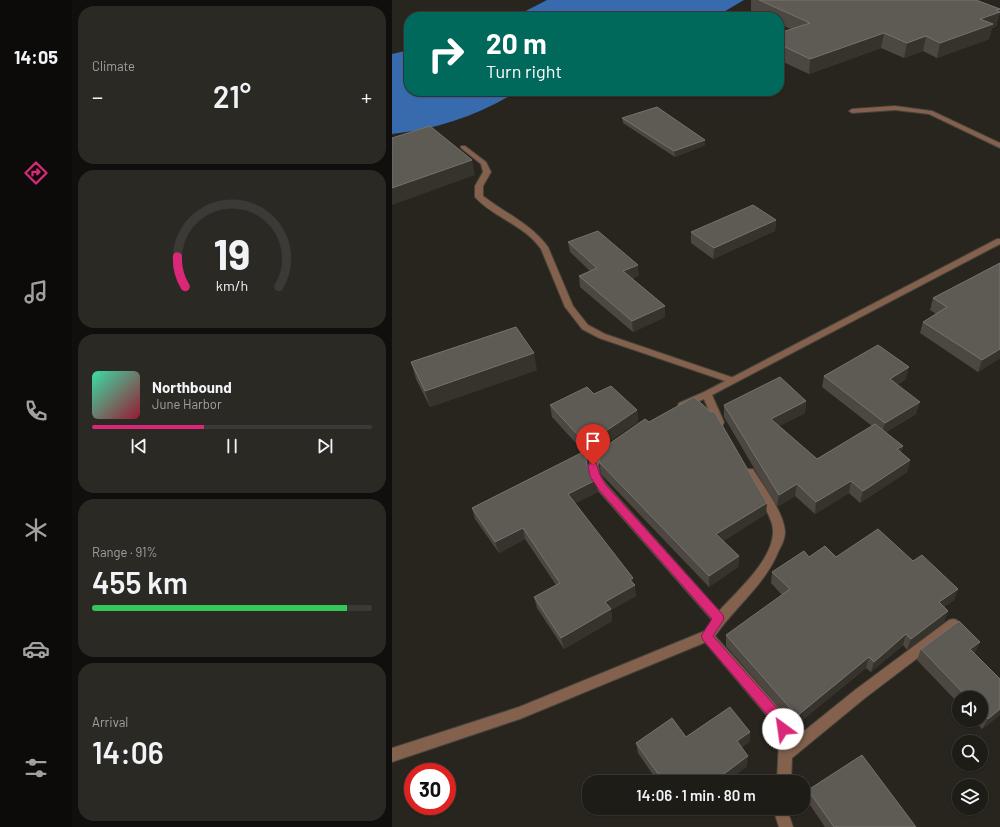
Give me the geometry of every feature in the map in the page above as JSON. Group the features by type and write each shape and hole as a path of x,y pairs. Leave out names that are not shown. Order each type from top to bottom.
{"street":[{"path":"852,111 895,108 930,112 1000,146"},
{"path":"463,147 484,164 487,172 479,186 479,196 488,205 540,240 570,307 585,327 602,336 731,380"},
{"path":"672,411 1000,242"},
{"path":"706,394 724,430"},
{"path":"619,441 601,453 593,465 595,476 602,487 719,619"},
{"path":"392,755 520,713 707,636 719,619 755,582 772,555 779,533 771,509 743,463"},
{"path":"786,754 860,694 953,624"},
{"path":"707,636 780,720 786,738 784,775"},
{"path":"782,815 786,827"}],"water":[{"path":"547,0 744,0 724,12 524,12"},
{"path":"404,51 404,96 510,96 458,120 426,129 392,134 392,54"}],"building":[{"path":"759,0 976,0 1000,9 996,10 1000,12 980,19 993,24 940,43 926,36 907,43 884,33 810,59 784,46 784,31 810,23"},
{"path":"657,107 705,140 674,151 622,118"},
{"path":"430,126 472,160 392,188 392,138"},
{"path":"753,205 776,220 714,248 691,232"},
{"path":"598,231 638,265 623,271 665,306 632,321 579,276 597,268 568,242"},
{"path":"1000,263 1000,349 982,360 923,322 947,307 933,298"},
{"path":"516,327 534,353 425,391 411,362"},
{"path":"878,345 909,367 890,379 920,402 885,423 824,376"},
{"path":"780,377 806,401 771,419 817,459 875,424 903,446 897,449 910,460 863,491 851,481 816,502 797,484 779,495 724,405"},
{"path":"611,386 637,410 597,437 589,447 550,405 587,387 594,394"},
{"path":"694,397 711,412 714,411 767,503 716,534 739,556 709,576 600,463 598,455 609,444 645,419 649,422"},
{"path":"587,450 585,453 587,465 596,480 568,494 633,578 630,580 635,585 605,602 611,609 561,638 534,597 560,583 523,528 495,542 472,508"},
{"path":"878,529 913,561 922,555 958,589 939,602 948,611 911,639 906,634 874,662 869,657 797,716 726,635 790,589 772,572 804,551 809,557 825,546 836,557"},
{"path":"959,621 980,642 970,649 1000,679 1000,709 988,719 988,691 961,691 921,649"},
{"path":"730,707 750,732 737,741 748,756 722,775 659,775 636,743 672,718 686,737"},
{"path":"862,755 916,827 834,827 810,793 810,789"}],"route":[{"path":"593,465 595,476 602,487 719,619 707,636 780,720 783,729"}]}
